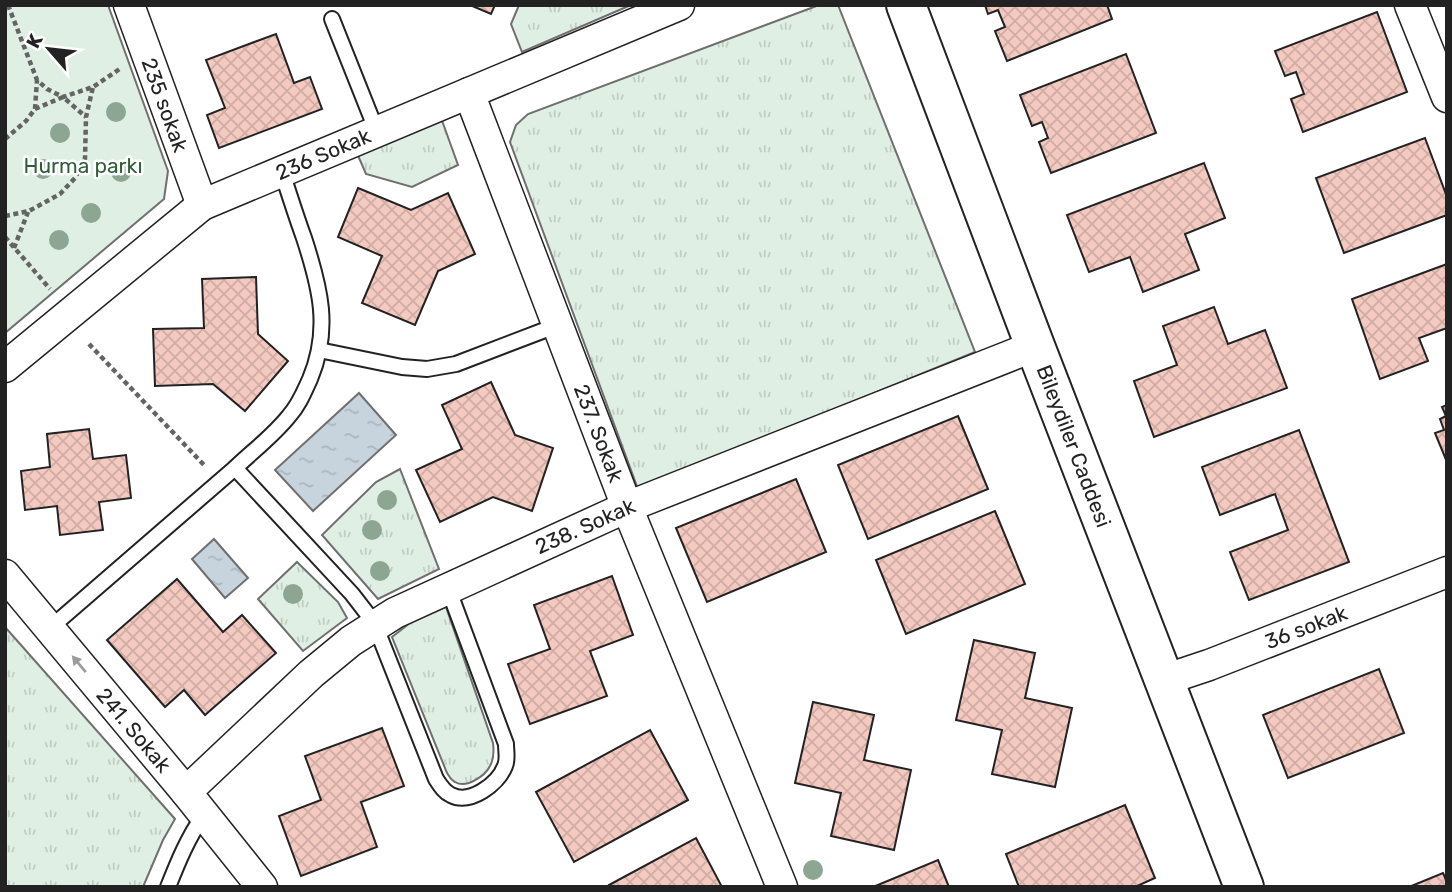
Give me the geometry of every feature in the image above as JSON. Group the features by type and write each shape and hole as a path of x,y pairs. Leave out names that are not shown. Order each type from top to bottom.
{"street":[{"name":"235 sokak","path":"129,5 202,205"},
{"name":"236 Sokak","path":"5,367 202,205 679,5"},
{"name":"Bileydiler Caddesi","path":"906,5 1244,887"},
{"path":"1410,5 1447,97"},
{"name":"237. Sokak","path":"469,93 627,507 782,887"},
{"name":"238. Sokak","path":"186,792 311,674 351,641 395,613 627,507 1035,346"},
{"name":"36 sokak","path":"1164,680 1447,572"},
{"name":"241. Sokak","path":"5,575 262,887"}],"lane":[{"path":"332,19 377,132"},
{"path":"49,629 235,468 290,416 301,398 316,363 322,337 322,314 316,277 282,172"},
{"path":"319,350 402,367 427,369 456,364 558,325"},
{"path":"235,468 352,594 374,626 436,779 443,790 461,798 477,794 499,777 507,764 506,744 448,588"},
{"path":"169,887 185,846 204,815"}],"path":[{"path":"8,5 8,15 37,80 63,97 86,117"},
{"path":"5,139 26,121 35,109 93,86 129,63"},
{"path":"35,109 37,80"},
{"path":"5,216 28,212 60,194 75,178 85,159 86,117 93,86"},
{"path":"14,248 28,212"},
{"path":"5,237 71,313"},
{"path":"89,344 219,481"}],"green space":[{"name":"Hurma parkı","path":"5,5 108,5 168,171 164,199 5,333"},
{"path":"519,5 631,5 522,52 511,24"},
{"path":"819,5 838,5 975,352 638,489 510,142 516,125 528,114"},
{"path":"440,115 458,165 412,187 366,174 356,151"},
{"path":"400,469 439,569 378,599 322,535 376,482"},
{"path":"297,562 338,602 347,618 303,651 258,599"},
{"path":"446,607 493,743 492,761 488,770 464,784 454,781 447,773 392,637 410,623"},
{"path":"5,627 175,819 143,887 5,887"}],"water":[{"path":"359,393 396,435 313,511 275,470"},
{"path":"214,539 248,578 225,598 192,559"}],"building":[{"path":"470,5 495,5 491,14"},
{"path":"985,5 1107,5 1112,19 1007,61 995,31 1005,27 998,10 988,14"},
{"path":"1377,12 1407,92 1303,132 1291,99 1304,94 1296,72 1285,76 1275,51"},
{"path":"276,34 294,83 310,77 322,109 219,148 207,115 225,108 206,60"},
{"path":"1126,54 1156,133 1051,173 1039,142 1048,138 1042,122 1032,126 1020,95"},
{"path":"1425,138 1447,197 1447,215 1344,253 1316,178"},
{"path":"1204,163 1225,218 1185,234 1199,270 1143,292 1130,257 1089,272 1067,215"},
{"path":"358,188 411,210 448,193 475,254 438,271 415,325 362,303 382,256 338,237"},
{"path":"1447,264 1447,328 1419,338 1428,361 1380,379 1352,299"},
{"path":"256,277 258,334 288,361 245,411 213,384 155,386 153,329 204,328 202,279"},
{"path":"1214,307 1228,344 1265,330 1287,388 1154,437 1134,381 1177,365 1163,326"},
{"path":"491,382 515,435 553,448 532,511 493,497 440,522 416,470 462,449 442,405"},
{"path":"1447,405 1447,462 1435,433 1444,430 1440,419 1446,416 1442,407"},
{"path":"958,416 988,489 868,539 838,465"},
{"path":"89,429 93,459 126,455 131,498 99,502 103,530 60,535 57,506 25,510 21,471 50,467 47,434"},
{"path":"1299,430 1349,562 1249,600 1230,552 1288,530 1275,494 1220,515 1202,467"},
{"path":"796,479 826,552 707,602 676,528"},
{"path":"995,511 1025,584 906,634 876,560"},
{"path":"612,576 633,635 590,651 607,696 530,724 508,664 550,649 534,605"},
{"path":"177,579 223,632 242,615 276,653 205,715 184,690 165,707 107,640"},
{"path":"974,640 1035,653 1025,698 1072,708 1055,787 992,774 1002,730 956,720"},
{"path":"1379,669 1404,733 1288,778 1263,715"},
{"path":"813,702 874,715 864,760 911,770 894,850 831,836 841,793 795,783"},
{"path":"382,728 404,786 361,802 377,847 301,876 279,816 321,800 305,756"},
{"path":"650,730 688,800 574,862 536,792"},
{"path":"1125,805 1155,878 1135,887 1019,887 1006,854"},
{"path":"696,838 722,887 610,887 609,885"},
{"path":"938,860 949,887 873,887"},
{"path":"1443,873 1447,887 1409,887"}]}
